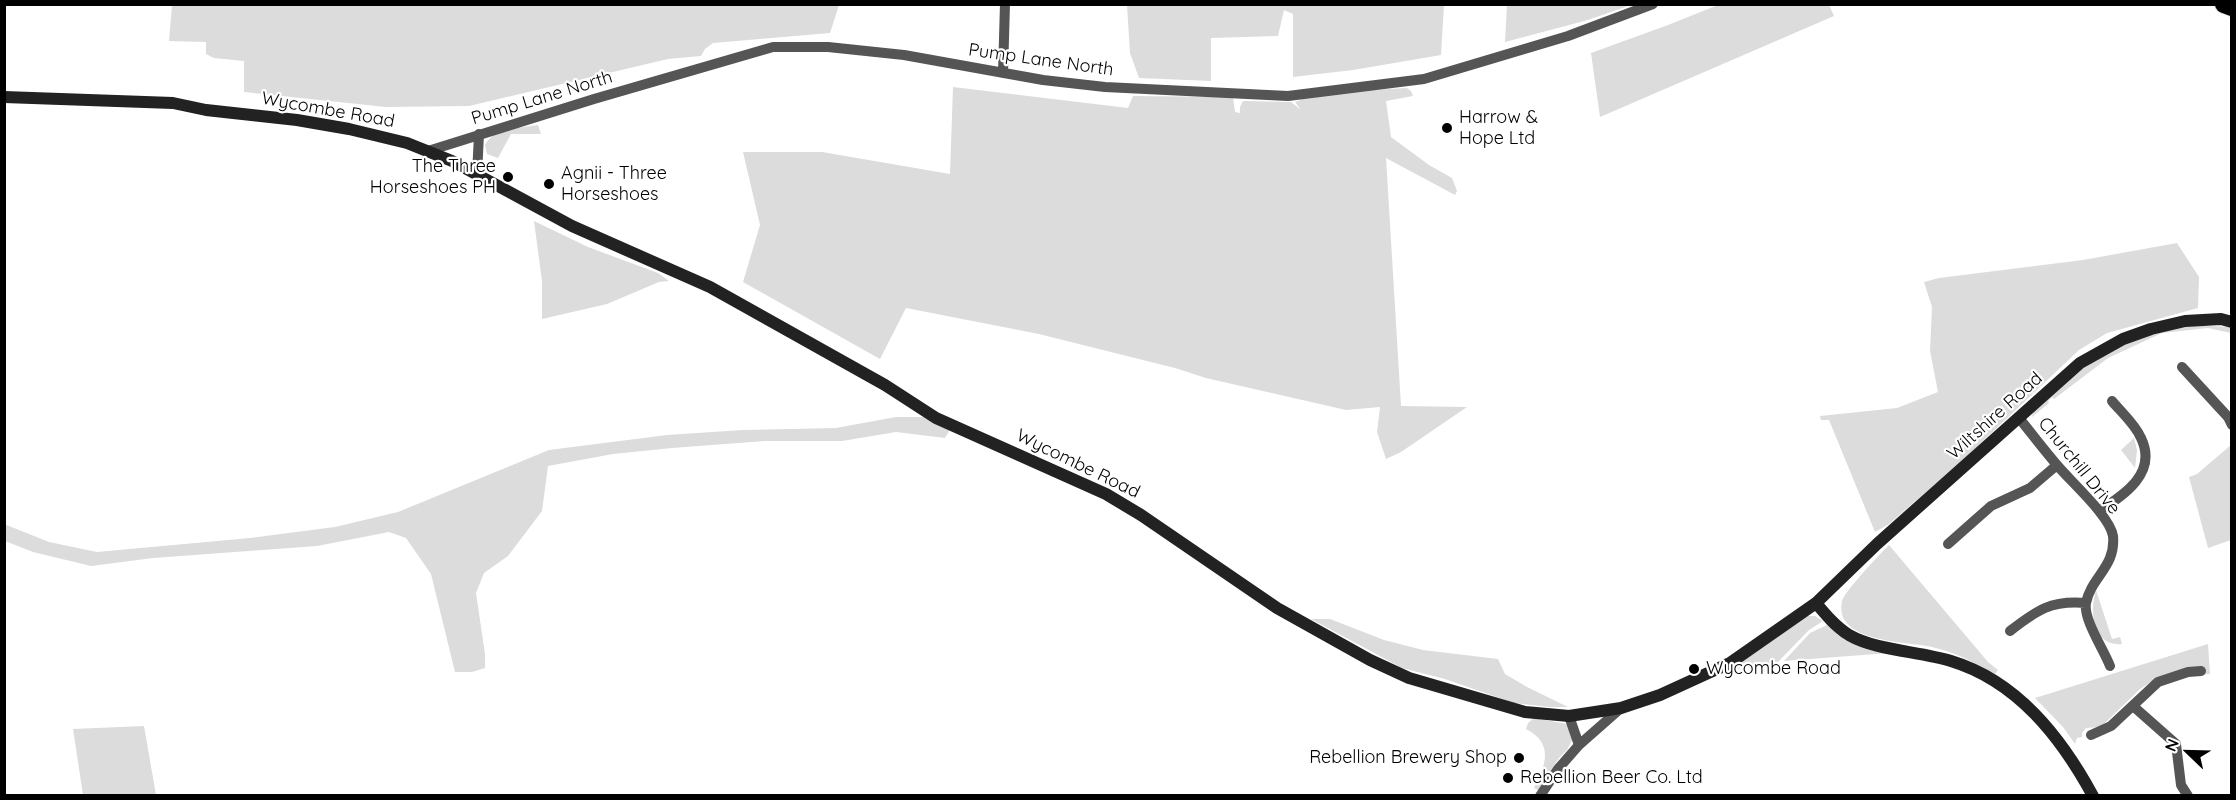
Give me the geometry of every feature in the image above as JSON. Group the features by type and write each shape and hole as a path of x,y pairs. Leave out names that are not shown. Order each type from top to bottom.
{"highway":[{"path":"2224,4 2232,7"}],"street":[{"path":"1003,73 1005,4"},
{"name":"Pump Lane North","path":"428,151 773,46 828,47 904,55 1003,73 1105,87 1287,96 1424,79 1568,36 1653,4"},
{"name":"Wycombe Road","path":"4,98 173,103 206,110 297,120 349,129 407,143 428,151 572,226 710,287 885,385 936,418 1106,494 1141,515 1277,608 1370,660 1408,678 1525,712 1569,716 1621,708 1669,691 1730,663 1816,603"},
{"path":"477,175 479,134"},
{"name":"Wiltshire Road","path":"1816,603 1877,544 2080,363 2123,339 2151,329 2185,321 2232,322"},
{"path":"2182,367 2232,424"},
{"path":"2099,512 2128,492 2136,483 2143,470 2146,452 2141,436 2112,401"},
{"name":"Churchill Drive","path":"2019,418 2099,512 2113,534 2112,555 2093,586 2086,603"},
{"path":"1948,544 1990,506 2030,488 2057,465"},
{"path":"1816,603 1848,634 1869,644 1953,661 1995,681 2022,701 2047,725 2067,751 2093,795"},
{"path":"2010,631 2039,610 2053,604 2086,603 2087,616 2110,666"},
{"path":"2091,735 2111,726 2158,682 2188,672 2202,671"},
{"path":"2133,706 2176,744 2181,785 2188,795"},
{"path":"1540,795 1579,745 1621,708"},
{"path":"1569,716 1579,745"}],"shaded area":[{"path":"172,4 839,5 830,33 713,43 705,49 701,56 668,59 469,106 386,107 244,92 244,61 214,58 206,54 206,42 169,41"},
{"path":"1507,4 1631,5 1588,20 1505,42"},
{"path":"1127,5 1444,5 1441,55 1353,70 1293,77 1293,14 1284,10 1278,36 1211,38 1211,81 1139,78 1130,53"},
{"path":"1718,5 1829,5 1834,16 1600,117 1591,53"},
{"path":"953,87 1128,108 1133,96 1233,97 1235,112 1240,113 1243,101 1291,102 1301,110 1295,102 1303,99 1353,91 1407,88 1413,96 1386,101 1391,137 1429,165 1452,178 1457,191 1455,195 1386,158 1401,406 1467,407 1401,452 1386,459 1377,432 1380,407 1346,410 1206,378 1039,334 906,308 880,359 743,282 760,225 743,152 822,152 950,174"},
{"path":"538,125 541,134 511,134 498,158 487,154 485,145 494,135"},
{"path":"534,221 588,247 658,273 669,281 659,282 607,304 542,319 542,281"},
{"path":"2177,243 2199,277 2198,308 2107,333 2079,350 1965,458 1889,524 1875,532 1829,420 1821,420 1820,416 1897,408 1938,392 1930,351 1932,307 1924,282 1939,278 2083,260"},
{"path":"2189,325 2231,327 2231,333 2208,328 2162,333 2108,358 2054,399 2052,397 2049,403 2032,417 2033,411 2080,370 2125,342"},
{"path":"896,417 925,417 951,428 945,438 896,432 842,441 765,441 613,454 548,466 542,511 508,556 484,573 476,593 485,668 472,672 455,672 431,574 406,538 389,532 317,546 153,558 91,566 33,552 5,541 4,524 49,542 97,552 250,538 335,527 398,512 549,450 667,435 743,430 836,428"},
{"path":"2134,438 2137,450 2135,468 2121,450"},
{"path":"2231,445 2231,540 2208,548 2189,477 2197,474"},
{"path":"1889,545 1988,662 1998,670 1995,674 1949,652 1874,637 1849,625 1842,615 1844,596"},
{"path":"2096,590 2112,639 2120,637 2122,644 2105,640 2099,634 2093,608"},
{"path":"1815,616 1823,621 1809,630 1778,662 1747,666 1713,677 1801,618"},
{"path":"1311,619 1330,619 1384,640 1423,650 1498,659 1505,674 1568,707 1514,703 1445,679 1402,668"},
{"path":"1827,625 1838,635 1889,653 1784,661 1810,633"},
{"path":"2208,644 2210,674 2155,679 2140,689 2104,724 2099,727 2086,728 2082,737 2077,738 2075,744 2063,727 2035,698"},
{"path":"1534,718 1567,724 1573,738 1538,790 1534,788 1542,771 1545,756 1541,741 1526,729 1528,723"},
{"path":"144,726 156,795 83,795 73,729"}],"place":[{"name":"Harrow & Hope Ltd","path":"1447,128"},
{"name":"The Three Horseshoes PH","path":"508,177"},
{"name":"Agnii - Three Horseshoes","path":"549,184"},
{"name":"Wycombe Road","path":"1694,669"},
{"name":"Rebellion Brewery Shop","path":"1519,758"},
{"name":"Rebellion Beer Co. Ltd","path":"1508,778"}]}
